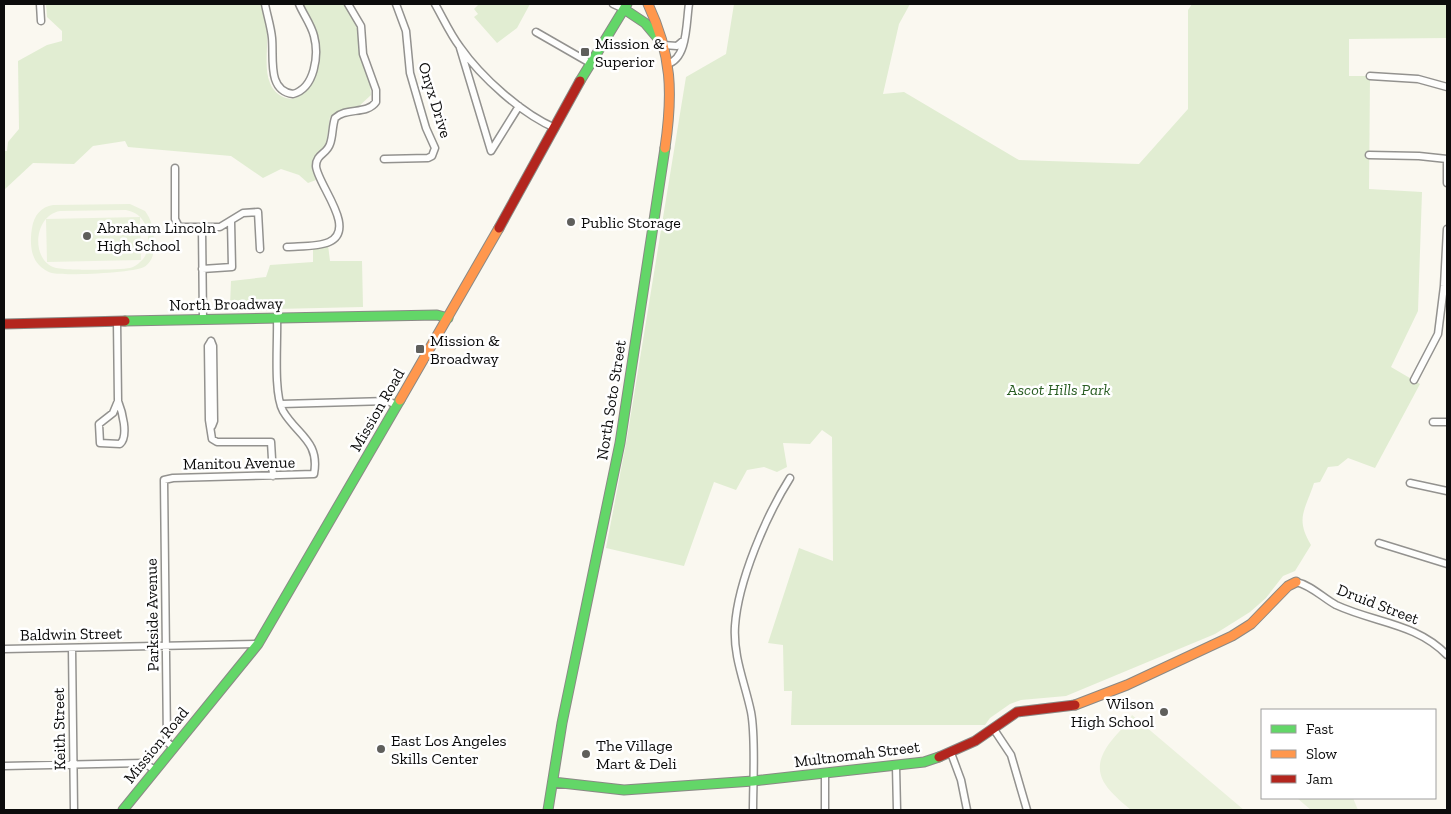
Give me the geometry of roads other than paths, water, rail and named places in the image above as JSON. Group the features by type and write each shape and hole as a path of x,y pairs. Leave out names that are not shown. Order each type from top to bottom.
{"main road":[{"path":"648,4 662,32 663,45"},
{"name":"North Soto Street","path":"548,810 562,723 620,442 669,114 670,85 663,45 645,23 626,6"},
{"name":"Mission Road","path":"123,810 258,644 448,318 590,63 626,6"},
{"name":"North Broadway","path":"4,324 437,315 448,318"},
{"name":"Multnomah Street","path":"553,782 624,790 825,774 924,762 951,753 975,741 1010,716 1024,710 1078,705 1224,640 1251,624 1288,586 1296,582"}],"street":[{"path":"40,4 41,20"},
{"path":"265,4 272,38 276,84 281,90 293,94 304,89 308,83 316,56 315,37 298,4"},
{"path":"287,247 328,243 335,238 338,231 337,212 316,168 317,160 330,145 334,118 346,112 367,109 376,102 376,90 363,54 361,26 348,4"},
{"name":"Onyx Drive","path":"384,159 428,158 432,156 436,148 426,128 410,73 406,31 396,4"},
{"path":"435,4 460,47 496,86 519,106 543,123 555,128"},
{"path":"614,4 626,6"},
{"path":"667,64 674,62 678,58 684,40 689,4"},
{"path":"536,32 590,63"},
{"path":"663,45 677,46 684,40"},
{"path":"460,47 491,151 519,106"},
{"path":"1370,76 1418,80 1447,87"},
{"path":"1369,155 1419,156 1447,159 1447,183"},
{"path":"175,168 176,224 184,228 220,227 243,213 258,212 260,250"},
{"path":"202,268 232,267 231,221"},
{"path":"202,228 203,319"},
{"path":"1414,380 1438,334 1444,286 1447,229"},
{"path":"277,318 278,390 280,404 388,401 396,405"},
{"path":"117,321 118,401 123,418 122,443 100,443 99,424 113,413 118,401"},
{"path":"212,426 214,421 214,346 211,341 208,346 209,420 212,426 213,440 272,442 273,476"},
{"name":"Manitou Avenue","path":"164,480 173,478 314,474 315,458 311,446 280,404"},
{"path":"1433,422 1447,422"},
{"path":"753,810 751,714 738,667 735,626 753,556 768,520 790,478"},
{"name":"Parkside Avenue","path":"164,480 167,742 173,747"},
{"path":"1410,483 1447,491"},
{"path":"1379,543 1447,564"},
{"name":"Druid Street","path":"1296,582 1336,605 1410,629 1426,637 1447,655"},
{"name":"Baldwin Street","path":"4,649 258,644"},
{"name":"Keith Street","path":"72,648 74,810"},
{"path":"993,728 1011,755 1027,810"},
{"path":"951,753 962,780 967,810"},
{"path":"4,766 144,763 155,770"},
{"path":"896,766 897,810"},
{"path":"825,774 825,810"}],"place":[{"name":"Mission & Superior","path":"585,52"},
{"name":"Public Storage","path":"571,222"},
{"name":"Abraham Lincoln High School","path":"87,236"},
{"name":"Mission & Broadway","path":"420,349"},
{"name":"Wilson High School","path":"1164,712"},
{"name":"East Los Angeles Skills Center","path":"381,749"},
{"name":"The Village Mart & Deli","path":"586,754"}],"park label":[{"name":"Ascot Hills Park","path":"1059,389"}]}
